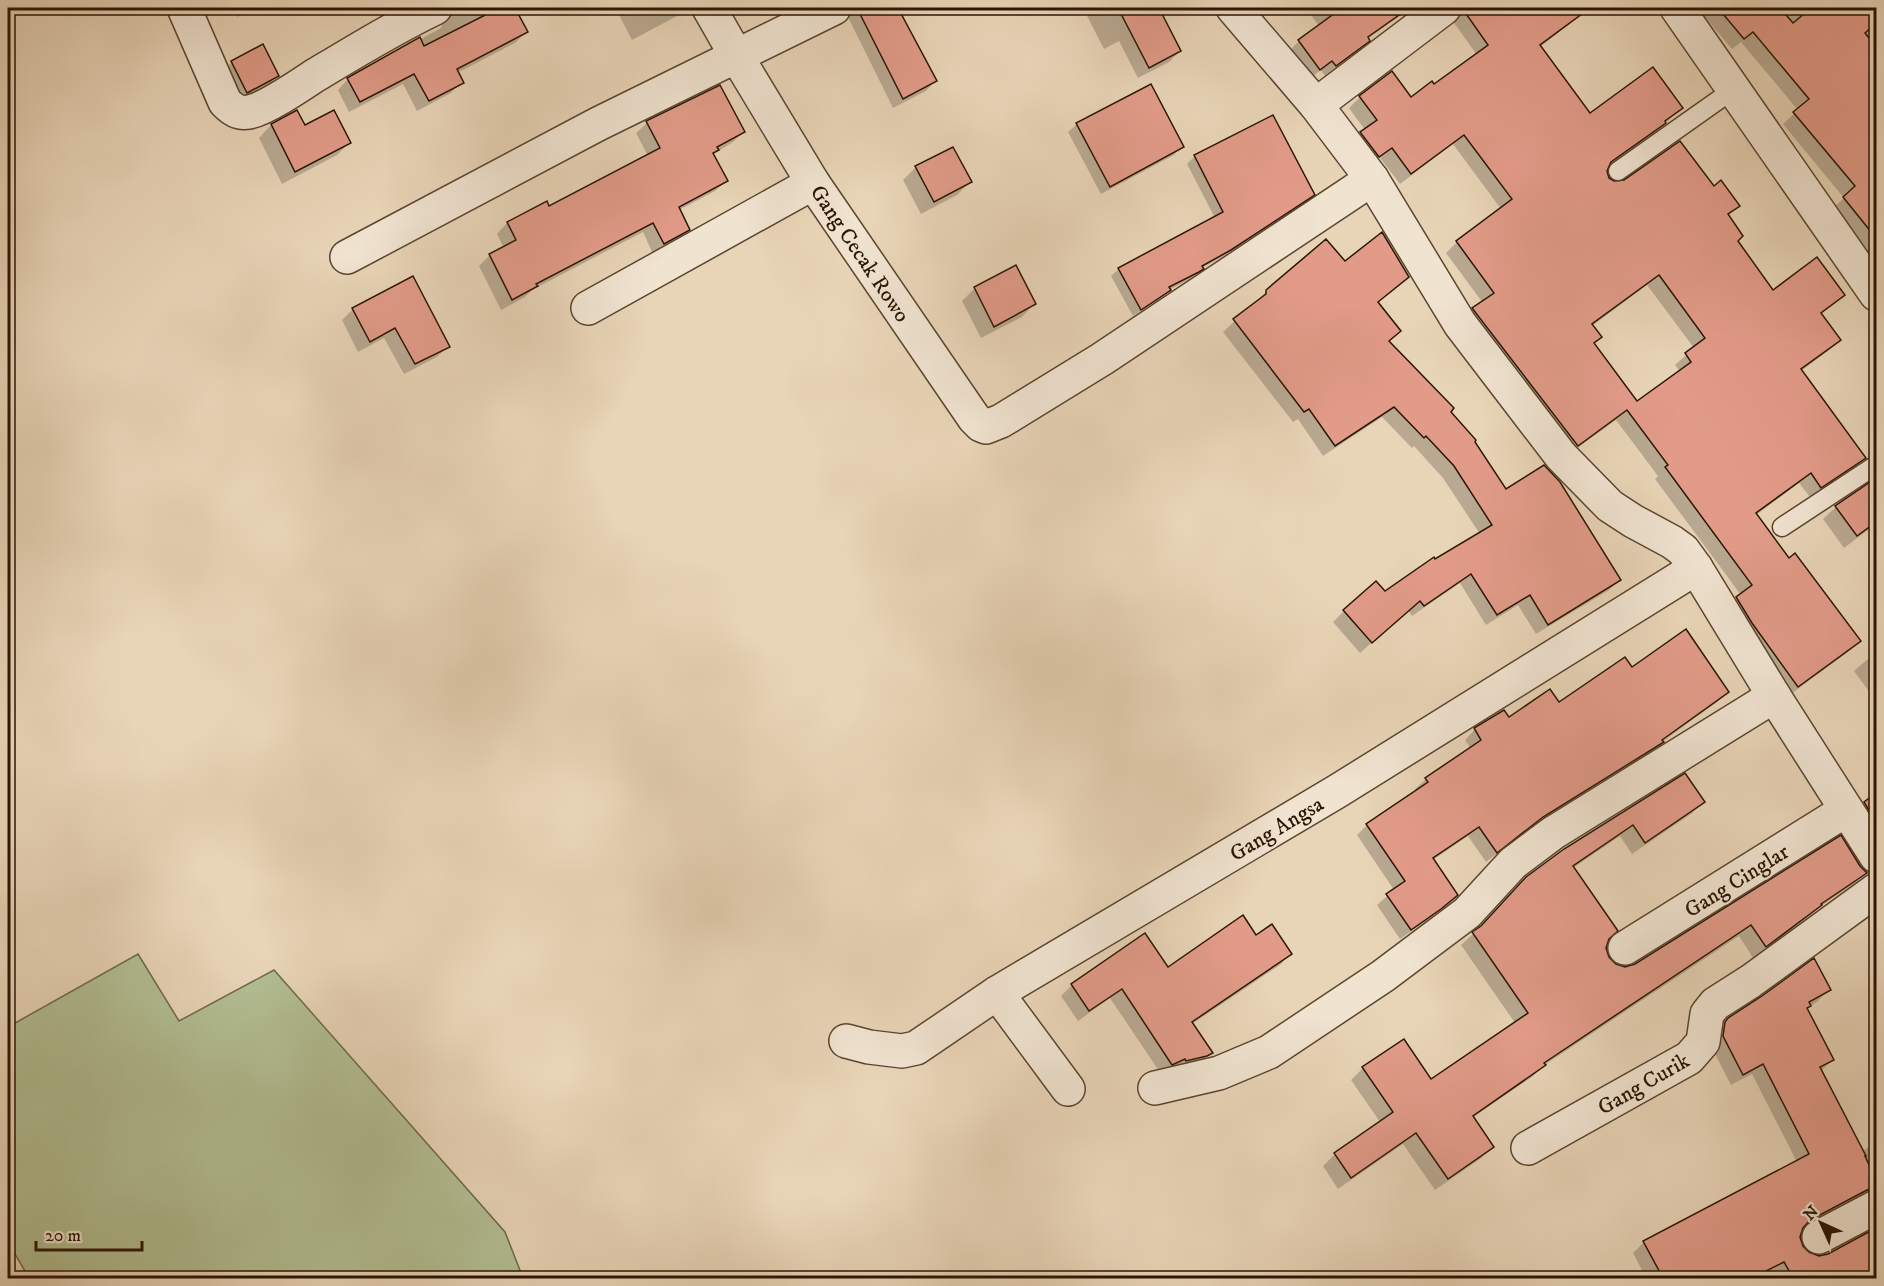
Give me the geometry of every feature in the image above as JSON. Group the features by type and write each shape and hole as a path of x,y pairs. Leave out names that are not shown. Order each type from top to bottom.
{"street":[{"path":"184,8 225,102 232,110 242,113 251,112 285,94 392,29 435,8"},
{"name":"Gang Cecak Rowo","path":"709,8 736,57 813,183 974,418 986,427 1001,421 1102,359 1372,179"},
{"path":"347,257 598,124 834,8"},
{"path":"1233,8 1316,105 1372,179 1460,324 1561,456 1610,506 1683,550 1876,856"},
{"path":"1316,105 1444,8"},
{"path":"1677,8 1876,294"},
{"path":"588,308 813,183"},
{"name":"Gang Angsa","path":"846,1041 869,1047 902,1051 916,1048 997,993 1336,792 1696,568"},
{"path":"1155,1088 1219,1073 1269,1052 1383,976 1467,913 1513,863 1553,833 1774,696"},
{"name":"Gang Cinglar","path":"1625,948 1846,810"},
{"name":"Gang Curik","path":"1528,1148 1689,1058 1703,1042 1707,1014 1715,1004 1751,981 1876,890"},
{"path":"997,993 1068,1089"},
{"path":"1819,1237 1876,1207"}],"lane":[{"path":"1618,171 1734,89"},
{"path":"1782,527 1876,465"}],"green space":[{"path":"138,954 179,1021 274,970 505,1232 523,1278 29,1278 8,1242 8,1027"}],"building":[{"path":"499,8 515,8 528,32 457,69 464,83 429,101 414,74 360,102 347,78 420,37 424,46"},
{"path":"857,8 898,8 937,81 903,99"},
{"path":"1118,8 1159,8 1181,51 1149,68"},
{"path":"1342,8 1409,8 1368,37 1370,41 1336,66 1332,61 1320,70 1298,40"},
{"path":"1462,8 1590,8 1540,45 1590,113 1653,67 1683,108 1665,121 1666,123 1611,162 1607,171 1609,178 1614,181 1624,180 1680,141 1714,186 1721,180 1740,206 1728,214 1743,236 1738,241 1773,290 1817,257 1845,295 1821,313 1841,340 1801,369 1866,458 1821,488 1811,473 1756,513 1789,558 1795,553 1861,641 1798,687 1736,597 1752,585 1665,467 1668,465 1627,410 1578,446 1472,308 1494,293 1456,241 1512,199 1464,135 1411,174 1392,148 1379,157 1360,132 1377,120 1359,96 1392,71 1411,97 1432,81 1434,84 1488,45","holes":["1659,275 1705,338 1685,353 1691,362 1637,401 1594,343 1602,337 1592,324"]},
{"path":"1718,8 1784,8 1781,9 1793,23 1811,8 1876,8 1876,23 1865,33 1876,47 1876,238 1843,197 1855,186 1793,112 1809,99 1753,32 1744,39"},
{"path":"263,44 279,76 247,93 231,61"},
{"path":"1151,84 1184,147 1110,187 1076,123"},
{"path":"720,85 745,132 717,147 719,150 713,153 728,181 679,207 690,230 664,244 653,223 536,284 538,286 512,300 489,254 516,240 507,222 547,201 549,206 660,148 646,121"},
{"path":"297,110 305,125 334,110 351,143 295,172 271,124"},
{"path":"1273,115 1315,195 1231,250 1202,266 1204,269 1169,287 1171,290 1141,310 1118,268 1223,212 1194,155"},
{"path":"953,147 972,182 934,202 915,166"},
{"path":"1382,232 1409,277 1378,302 1401,331 1389,341 1454,408 1451,412 1476,440 1475,442 1506,489 1544,465 1560,482 1621,580 1548,625 1530,595 1497,615 1471,574 1424,606 1420,601 1372,643 1343,610 1376,581 1385,591 1434,557 1435,559 1492,525 1454,466 1394,407 1335,446 1309,409 1304,412 1233,319 1266,294 1266,290 1326,239 1345,261"},
{"path":"1016,265 1036,304 994,327 974,287"},
{"path":"413,276 450,347 415,364 395,328 370,342 352,308"},
{"path":"1876,478 1876,522 1857,536 1835,506"},
{"path":"1686,629 1729,692 1662,740 1664,742 1543,817 1497,853 1479,827 1433,858 1458,895 1411,930 1386,894 1405,881 1366,824 1428,782 1425,778 1481,740 1474,728 1504,710 1509,717 1550,689 1559,702 1625,657 1632,667"},
{"path":"1685,773 1705,802 1645,843 1633,825 1573,866 1618,931 1609,939 1606,948 1609,957 1616,964 1625,967 1635,964 1841,835 1860,866 1867,873 1821,904 1766,947 1751,925 1544,1063 1546,1065 1473,1116 1494,1147 1448,1179 1416,1133 1351,1178 1334,1153 1393,1112 1362,1067 1404,1039 1431,1079 1528,1013 1472,932 1481,926 1526,877 1564,849"},
{"path":"1876,793 1876,822 1864,802"},
{"path":"1243,915 1256,935 1272,924 1292,954 1192,1022 1213,1053 1207,1056 1186,1061 1185,1059 1172,1065 1122,989 1089,1011 1071,984 1145,933 1168,967"},
{"path":"1814,958 1831,990 1809,1002 1811,1006 1807,1008 1834,1060 1820,1067 1866,1156 1876,1180 1876,1188 1867,1190 1810,1220 1803,1228 1800,1237 1803,1246 1809,1252 1819,1256 1828,1254 1876,1228 1876,1278 1793,1278 1784,1262 1752,1278 1663,1278 1643,1241 1809,1154 1763,1064 1743,1075 1723,1036 1725,1022 1728,1018"}]}
